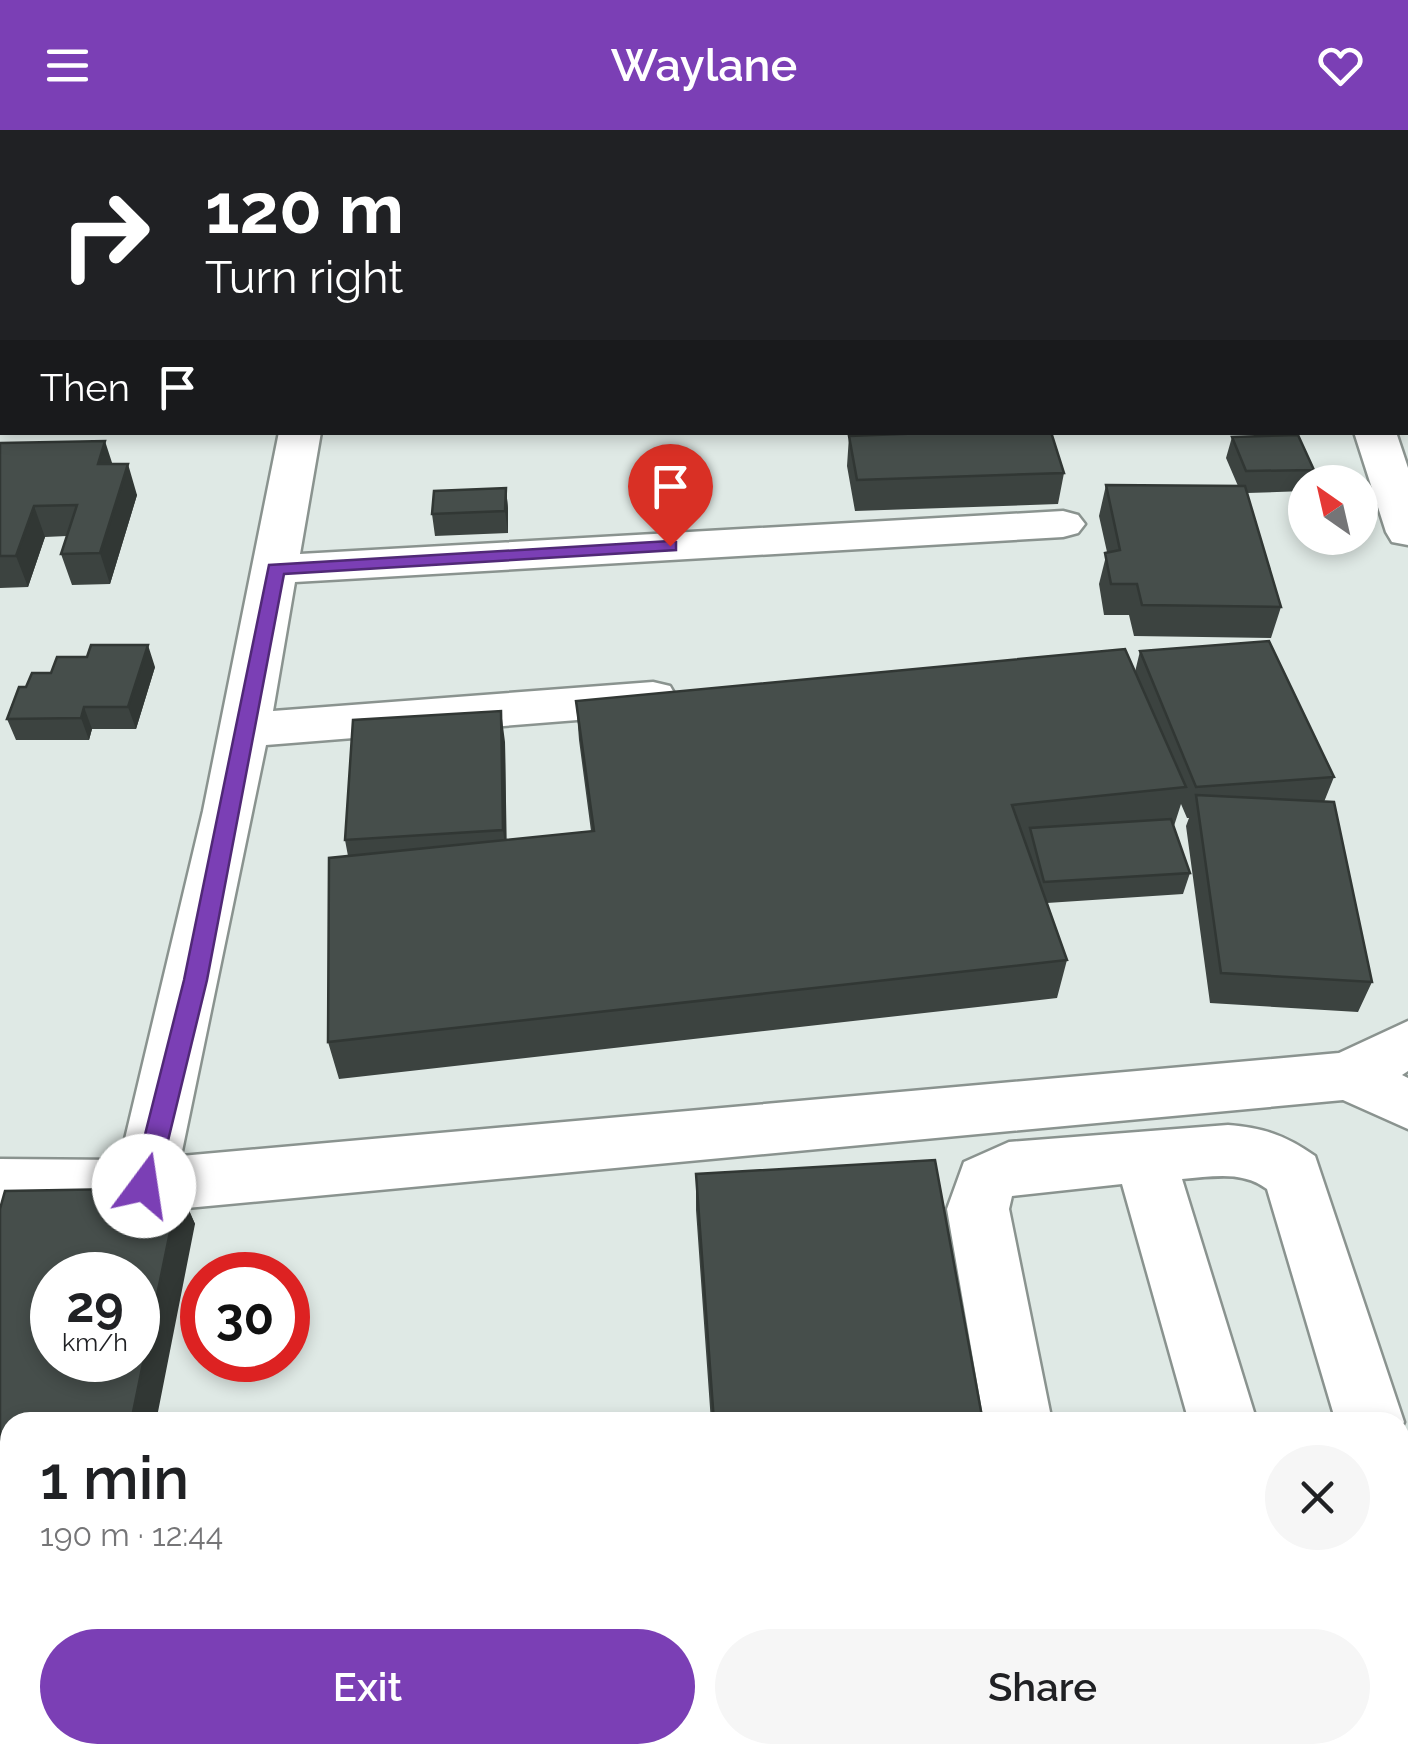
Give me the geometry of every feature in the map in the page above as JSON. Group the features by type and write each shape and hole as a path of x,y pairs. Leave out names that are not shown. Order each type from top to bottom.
{"main road":[{"path":"144,1186 195,980 247,730 299,435"},
{"path":"1376,435 1408,532"},
{"path":"276,569 1063,524"},
{"path":"247,730 700,695"},
{"path":"0,1185 144,1186 1348,1076 1408,1044"},
{"path":"1348,1076 1408,1104"},
{"path":"1016,1412 978,1208 986,1180 1010,1168 1228,1150 1264,1153 1293,1174 1367,1412"},
{"path":"1144,1156 1220,1412"}],"building":[{"path":"1052,435 1064,473 857,480 849,436"},
{"path":"1298,435 1312,465 1288,465 1288,470 1246,471 1232,437"},
{"path":"105,441 98,464 128,464 100,553 61,554 77,505 34,506 16,556 0,556 0,443"},
{"path":"1106,485 1245,486 1281,607 1142,605 1137,584 1111,584 1105,553 1120,550"},
{"path":"506,488 505,511 432,514 434,491"},
{"path":"1269,641 1334,777 1196,787 1140,651"},
{"path":"91,645 148,645 128,707 84,707 81,718 7,719 19,687 26,687 32,673 51,673 57,657 87,657"},
{"path":"1125,649 1186,787 1012,805 1067,960 328,1042 329,858 594,831 576,701"},
{"path":"501,711 503,830 345,840 353,720"},
{"path":"1196,795 1334,802 1372,982 1221,973"},
{"path":"1171,819 1190,873 1044,882 1030,828"},
{"path":"935,1160 981,1412 713,1412 696,1174"},
{"path":"179,1188 160,1281 160,1252 30,1252 30,1382 139,1382 133,1412 0,1412 0,1209 5,1191"}],"route":[{"path":"144,1186 195,980 276,569 670,546"}]}
